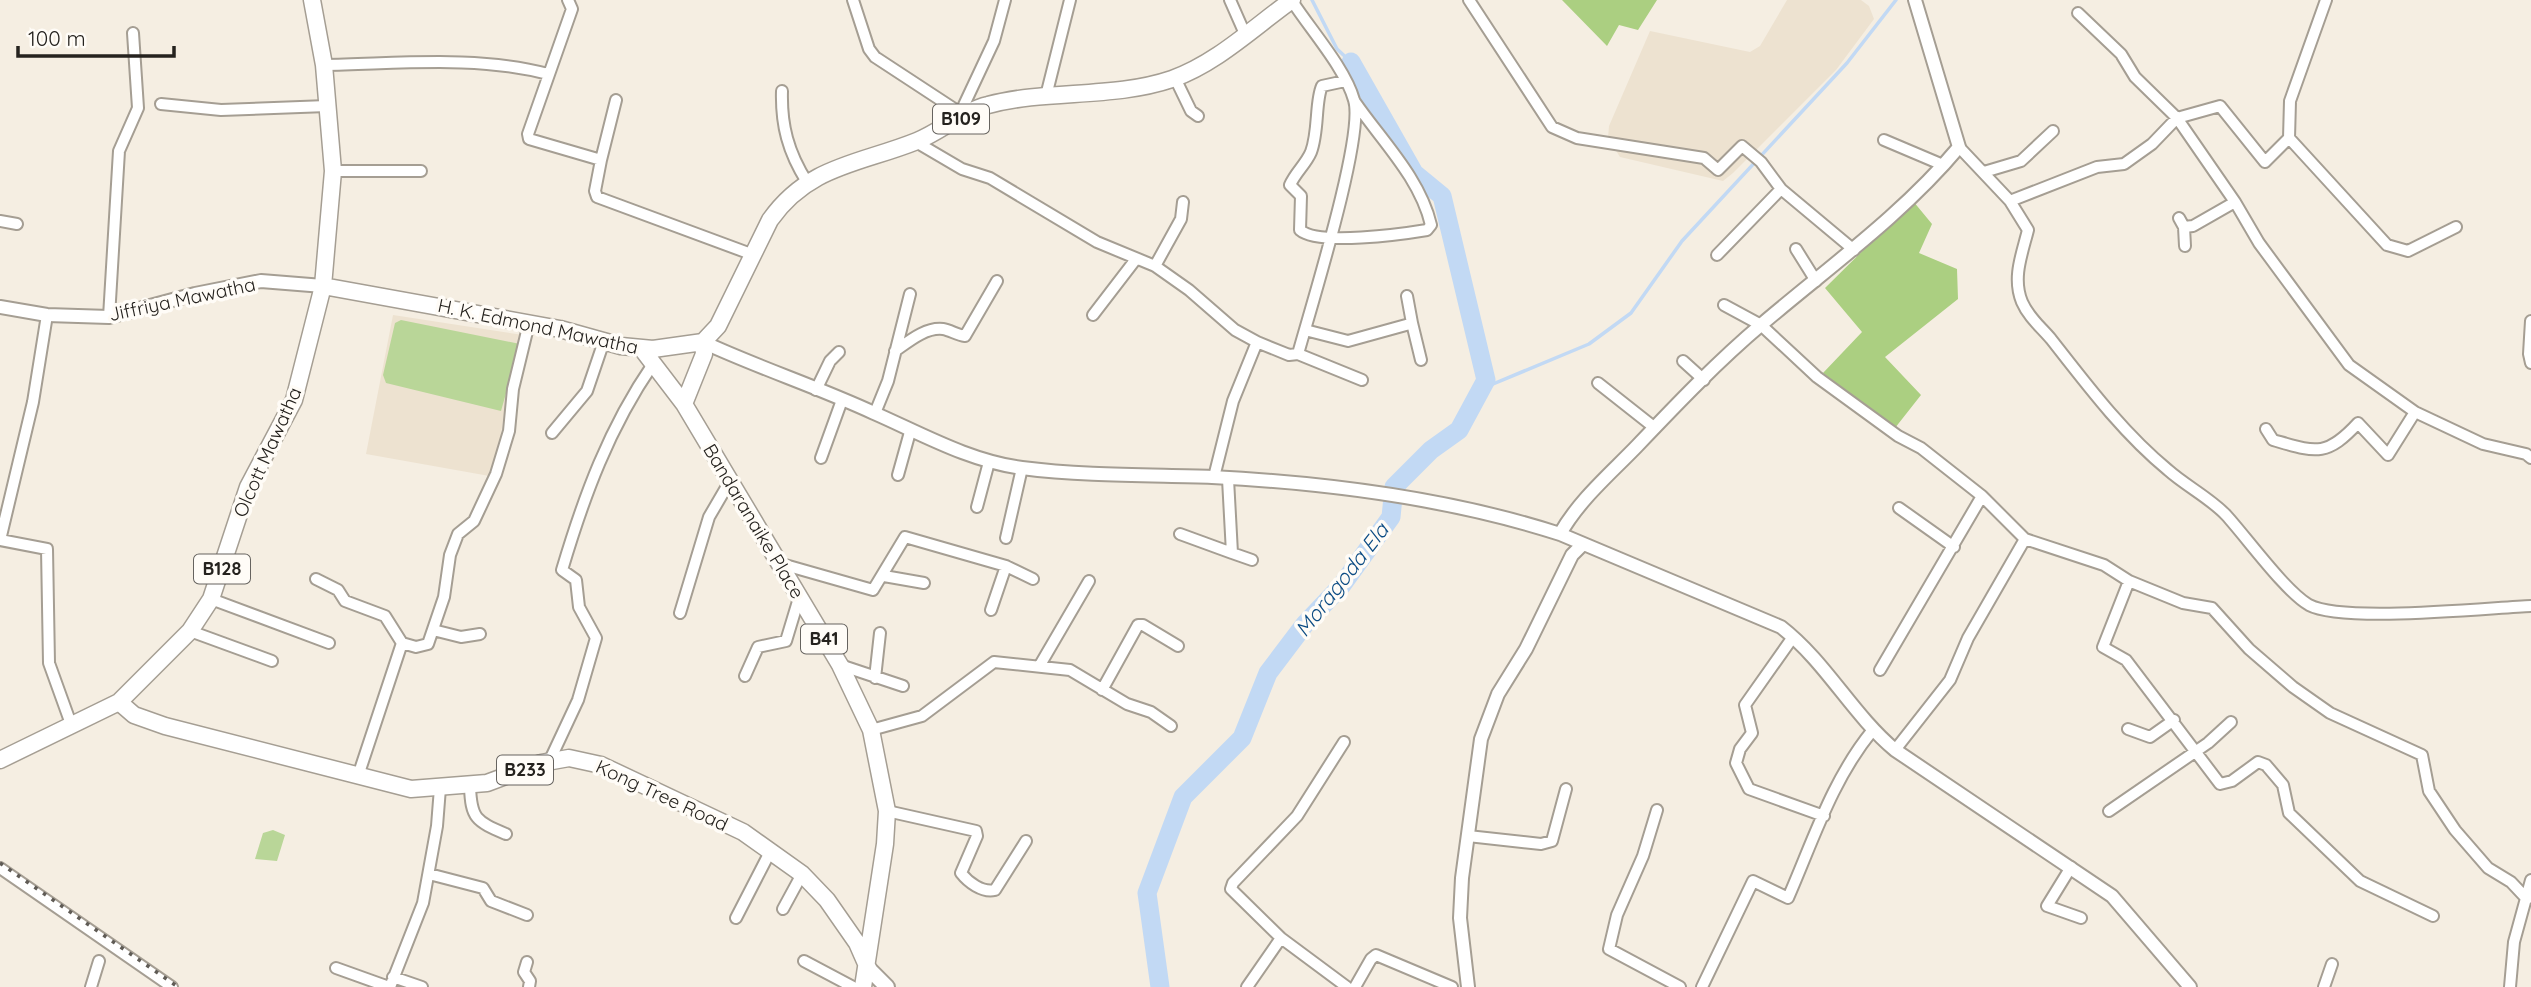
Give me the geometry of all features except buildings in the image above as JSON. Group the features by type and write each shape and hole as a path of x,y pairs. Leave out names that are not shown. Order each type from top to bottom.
{"main road":[{"name":"B128","path":"312,0 324,65 333,171 323,286"},
{"name":"B109","path":"703,342 718,326 751,254 782,204 807,182 859,159 916,142 986,105 1046,96 1111,91 1175,78 1224,51 1292,0"},
{"name":"H. K. Edmond Mawatha","path":"323,286 529,323 642,349 703,342"},
{"name":"Olcott Mawatha","path":"0,760 119,702 190,631 211,599 248,487 294,400 323,286"},
{"path":"684,404 704,354 703,342"},
{"name":"Bandaranaike Place","path":"642,349 684,404 839,665 871,730 887,811 868,968 863,987"},
{"name":"Kong Tree Road","path":"119,702 134,715 165,726 411,789 487,783 569,758 601,765 716,818 802,874 827,900 857,943 868,968"},
{"path":"868,968 887,987"}],"street":[{"path":"568,0 572,9 528,134 529,139 601,160"},
{"path":"853,0 869,49 875,57 965,116"},
{"path":"965,116 964,106 994,41 1005,0"},
{"path":"1046,96 1070,0"},
{"path":"1230,0 1245,34"},
{"path":"1292,0 1346,81 1355,102 1410,178 1427,208 1431,225 1427,230 1401,235 1329,237 1305,234 1300,230 1301,197 1290,185 1311,153 1319,119 1319,93 1322,86 1346,81"},
{"path":"1469,0 1552,127 1577,138 1704,158 1718,170 1742,146 1760,162 1781,189 1854,250"},
{"path":"1915,0 1958,147 2010,201 2028,230 2017,279 2022,301 2032,319 2043,329 2073,370 2142,445 2167,469 2225,513 2274,570 2309,605 2347,614 2531,606"},
{"path":"2010,201 2097,167 2124,164 2152,144 2177,118 2220,106 2265,162 2289,138 2290,101 2326,0"},
{"path":"2078,13 2121,54 2135,78 2177,118 2235,202 2259,243 2349,365 2415,412 2483,444 2526,454 2531,458"},
{"path":"109,317 119,151 138,108 133,33"},
{"path":"324,65 490,63 511,64 548,74"},
{"path":"1175,78 1191,111 1198,116"},
{"path":"782,91 781,118 792,158 807,182"},
{"path":"616,100 601,160 595,191 597,197 751,254"},
{"path":"1298,354 1351,155 1355,102"},
{"path":"161,104 221,110 327,106"},
{"path":"1984,172 2021,160 2053,131"},
{"path":"2289,138 2387,245 2408,251 2456,227"},
{"path":"1884,140 1944,165"},
{"path":"916,142 962,169 990,178 1097,242 1155,266 1189,290 1226,323 1257,342 1289,355 1298,354 1362,380"},
{"path":"1560,534 1570,516 1760,325 1854,250 1944,165 1958,147"},
{"path":"333,171 421,171"},
{"path":"1717,255 1781,189"},
{"path":"1155,266 1181,219 1183,202"},
{"path":"2185,246 2181,222 2193,226 2235,202"},
{"path":"0,221 17,224"},
{"path":"1796,249 1816,281"},
{"path":"1093,315 1136,259"},
{"name":"Jiffriya Mawatha","path":"0,307 47,315 109,317 195,294 261,281 323,286"},
{"path":"895,351 916,336 934,329 944,329 965,336 997,281"},
{"path":"875,413 888,381 910,294"},
{"path":"1407,296 1421,360"},
{"path":"1724,305 1760,325 1830,387 1921,448 1982,496 2025,538 2104,565 2129,581 2183,603 2212,608 2249,649 2293,687 2330,713 2422,755 2429,791 2455,830 2488,868 2511,882 2527,900"},
{"path":"47,315 33,402 0,540 47,549 49,663 71,724"},
{"path":"2531,320 2531,363"},
{"path":"316,579 338,590 345,601 356,608 385,616 402,643 416,647 428,644 444,597 450,555 458,534 474,522 496,474 509,431 513,389 529,323"},
{"path":"1305,330 1348,341 1412,323"},
{"path":"552,433 587,391 604,341"},
{"path":"703,342 764,371 875,413 910,432 989,462 1022,468 1221,478 1366,491 1419,500 1523,522 1560,534 1781,627 1831,677 1872,731 1895,750 2112,896 2190,987"},
{"path":"1232,553 1221,478 1233,401 1257,342"},
{"path":"816,390 830,361 839,352"},
{"path":"1683,361 1704,380"},
{"path":"549,762 578,700 596,638 579,607 576,580 562,570 600,454 632,395 653,364"},
{"path":"1598,383 1655,428"},
{"path":"821,458 842,400"},
{"path":"2266,429 2273,440 2324,451 2343,440 2358,424 2388,455 2415,412"},
{"path":"898,475 910,432"},
{"path":"976,507 989,462"},
{"path":"1006,538 1022,468"},
{"path":"680,613 709,517 730,481"},
{"path":"1880,670 1982,496"},
{"path":"1899,508 1954,547"},
{"path":"1180,534 1252,560"},
{"path":"778,563 873,590 884,576 905,537 1006,566 1033,579"},
{"path":"1895,750 1950,680 1968,638 2025,538"},
{"path":"1468,987 1460,918 1481,739 1498,694 1526,649 1572,555 1583,544"},
{"path":"991,610 1006,566"},
{"path":"884,576 924,583"},
{"path":"1040,665 1089,581"},
{"path":"2129,581 2103,647 2126,660 2220,784 2232,781 2258,762 2266,765 2283,785 2289,813 2360,881 2432,916"},
{"path":"745,676 758,647 786,641 799,598"},
{"path":"211,599 329,643"},
{"path":"1102,690 1138,625 1143,625 1178,646"},
{"path":"433,630 461,637 480,634"},
{"path":"190,631 272,661"},
{"path":"875,678 880,633"},
{"path":"1793,637 1745,705 1752,733 1740,749 1736,763 1749,789 1824,816"},
{"path":"358,776 402,643"},
{"path":"871,730 922,716 961,690 994,662 1040,665 1079,674 1102,690 1127,704 1151,712 1171,726"},
{"path":"839,665 903,686"},
{"path":"2128,729 2150,737 2174,720"},
{"path":"2109,811 2231,722"},
{"path":"1702,987 1753,881 1788,898 1835,787 1872,731"},
{"path":"1345,742 1297,816 1233,883 1234,894 1281,938 1346,987"},
{"path":"470,786 471,811 478,820 506,834"},
{"path":"391,984 423,903 440,788"},
{"path":"1468,836 1541,844 1552,841 1566,789"},
{"path":"1657,810 1643,856 1617,915 1609,949 1680,987"},
{"path":"887,811 975,831 977,836 961,873 966,879 989,891 995,890 1026,841"},
{"path":"736,918 770,852"},
{"path":"2071,867 2047,906 2081,918"},
{"path":"0,868 172,987"},
{"path":"429,874 483,888 491,901 527,915"},
{"path":"783,909 802,874"},
{"path":"2510,987 2514,942 2531,880"},
{"path":"1247,987 1281,938"},
{"path":"1355,987 1371,958 1376,955 1452,987"},
{"path":"91,987 99,961"},
{"path":"804,961 853,987"},
{"path":"527,962 524,972 530,981 529,987"},
{"path":"2324,987 2332,964"},
{"path":"336,968 391,984 422,987"},
{"path":"1649,987 1656,975"}],"shaded area":[{"path":"1787,0 1861,0 1869,6 1874,19 1836,70 1733,173 1723,181 1620,157 1608,138 1609,126 1650,31 1750,52 1760,46"},
{"path":"393,315 523,335 504,413 495,477 366,454"}],"green space":[{"path":"1562,0 1657,0 1638,30 1619,25 1607,46"},
{"path":"1913,201 1932,224 1919,253 1957,269 1958,299 1885,357 1921,395 1895,428 1823,373 1862,332 1825,288"},
{"path":"401,320 520,344 501,411 386,383 383,375 395,323"},
{"path":"273,830 285,835 277,861 255,859 263,833"}],"waterway":[{"name":"Moragoda Ela","path":"1312,0 1337,49 1351,62"},
{"path":"1481,389 1589,344 1631,313 1682,241 1847,63 1896,0"},
{"name":"Moragoda Ela","path":"1160,987 1147,893 1183,797 1242,738 1268,673 1305,624 1342,585 1391,517 1394,487 1431,450 1459,430 1486,380 1442,196 1414,173 1351,62"}],"railway":[{"path":"0,863 178,987"}]}
